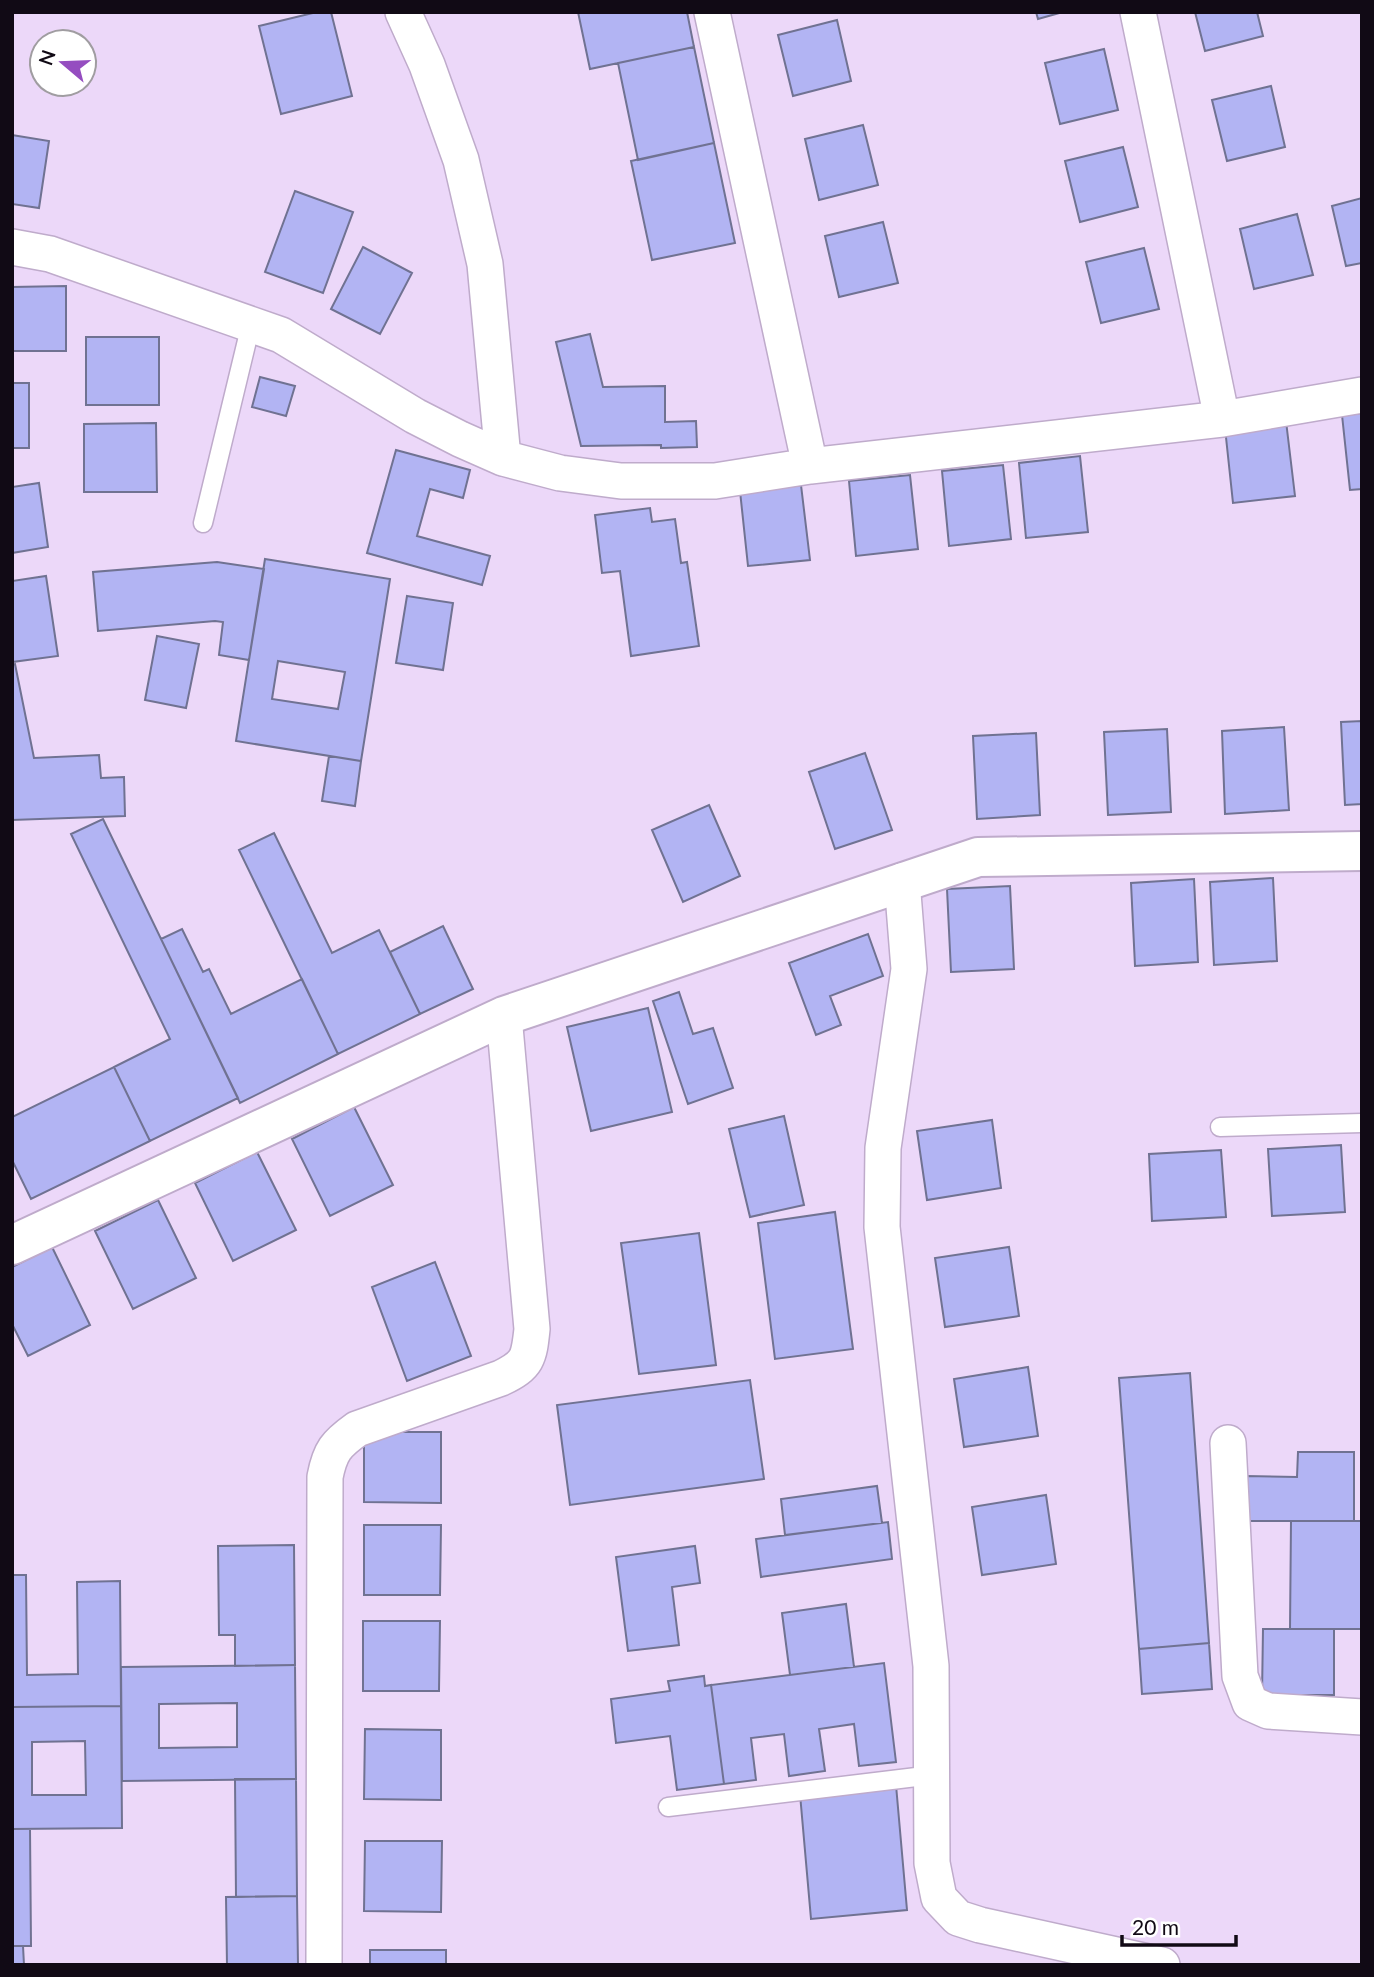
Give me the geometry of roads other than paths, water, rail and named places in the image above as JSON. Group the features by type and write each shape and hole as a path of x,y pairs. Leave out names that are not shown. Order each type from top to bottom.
{"street":[{"path":"403,12 427,65 461,160 485,264 503,458"},
{"path":"712,12 810,466"},
{"path":"1138,12 1222,419"},
{"path":"12,247 50,254 281,335 415,416 503,458 560,472 621,481 715,481 810,466 1222,419 1362,395"},
{"path":"12,1245 504,1016 978,857 1362,851"},
{"path":"902,881 909,969 883,1148 882,1227 931,1666 932,1863 939,1898 958,1918 980,1925 1162,1965"},
{"path":"324,1965 325,1477 329,1458 339,1442 357,1429 501,1378 520,1369 529,1353 532,1329 504,1016"},
{"path":"1228,1443 1240,1676 1250,1703 1268,1711 1362,1717"}],"lane":[{"path":"203,523 251,324"},
{"path":"1220,1127 1362,1123"},
{"path":"668,1807 933,1775"}]}
